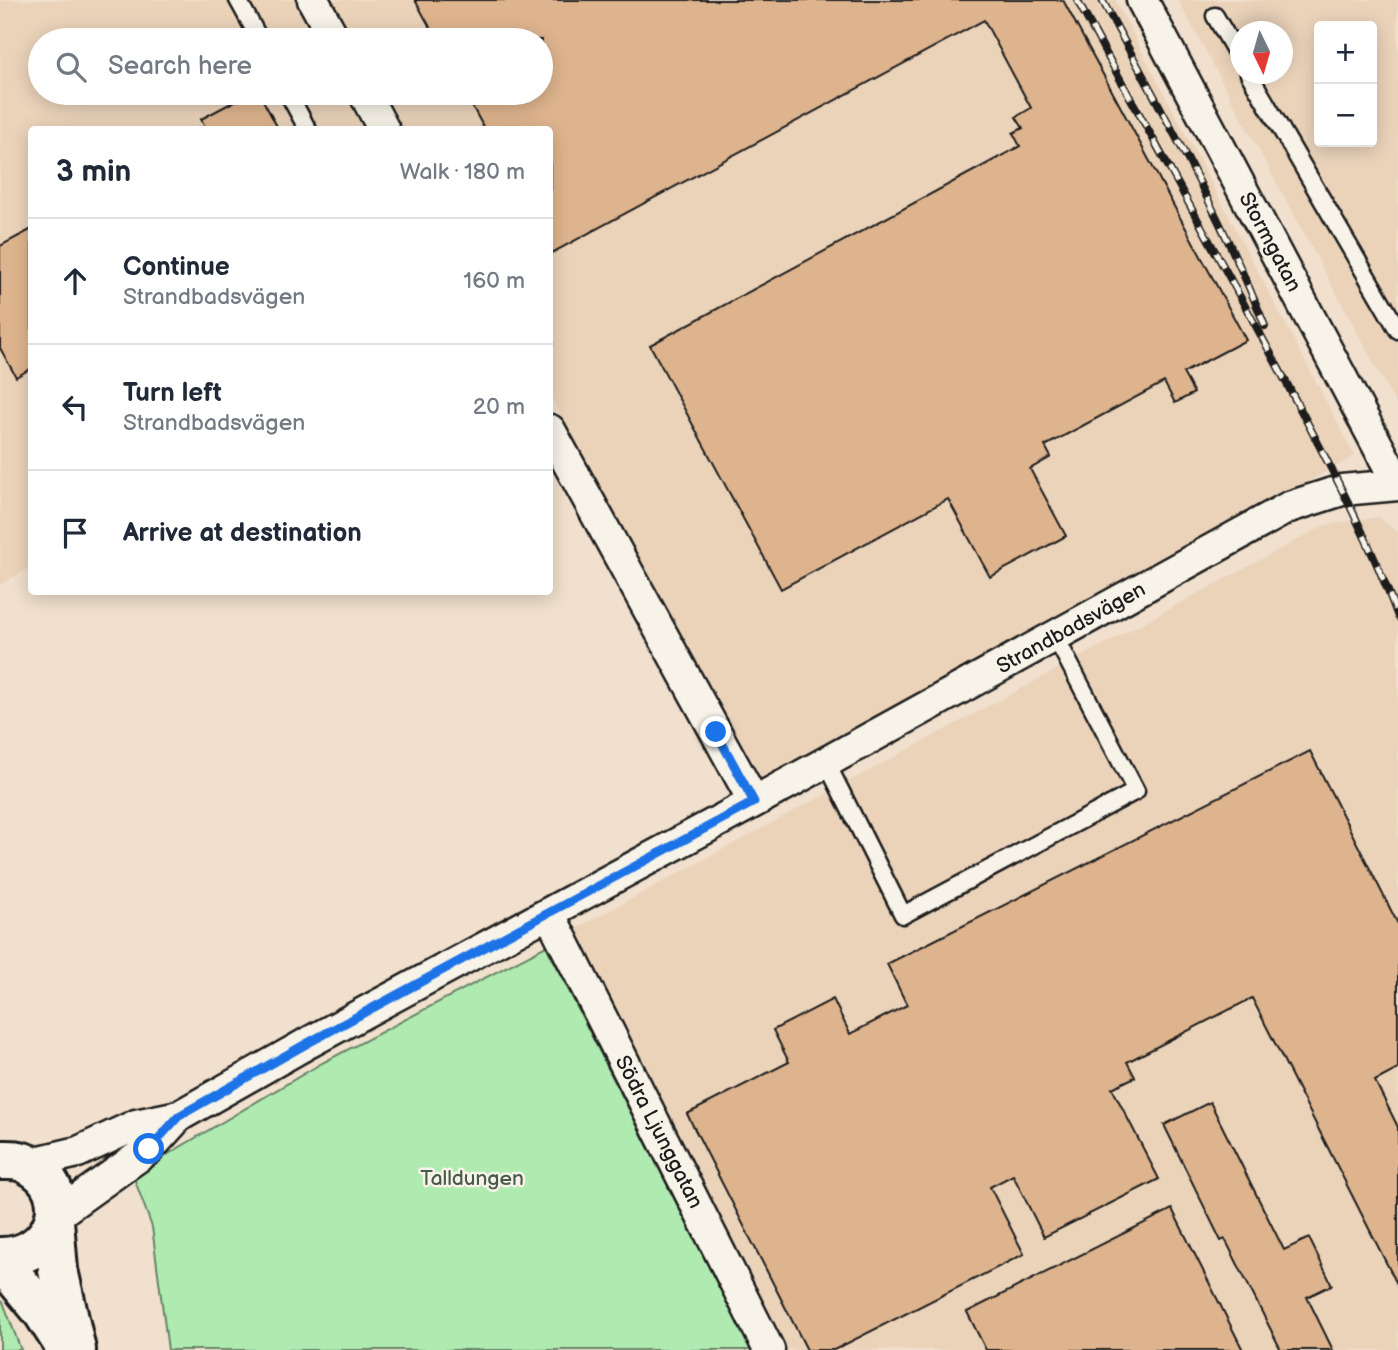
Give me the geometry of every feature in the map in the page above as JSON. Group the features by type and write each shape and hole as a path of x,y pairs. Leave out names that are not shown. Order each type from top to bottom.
{"street":[{"path":"313,0 328,28"},
{"name":"Stormgatan","path":"1142,0 1398,484"},
{"path":"370,105 382,126"},
{"path":"553,435 754,802"},
{"name":"Strandbadsvägen","path":"11,1157 78,1152 136,1125 179,1116 1289,507 1342,490 1398,484"},
{"name":"Södra Ljunggatan","path":"549,913 769,1350"},
{"name":"Strandbadsvägen","path":"55,1218 149,1149 179,1116"},
{"name":"Strandbadsvägen","path":"0,1259 28,1253 41,1244 55,1218 55,1200 50,1185 40,1172 11,1157"},
{"path":"55,1218 58,1270 76,1350"},
{"path":"0,1259 42,1311 66,1350"}],"lane":[{"path":"238,0 253,28"},
{"path":"1215,16 1230,41"},
{"path":"1255,84 1398,330"},
{"path":"294,105 306,126"},
{"path":"826,762 903,915 1136,791 1055,636"}],"shaded area":[{"path":"0,0 1115,0 1355,456 761,778 553,400 553,126 28,126 28,569 0,585"},
{"path":"1178,0 1398,0 1398,408"},
{"path":"1378,517 1398,532 1398,1350 785,1350 575,929 1325,525"}],"green space":[{"name":"Talldungen","path":"546,946 751,1350 168,1350 152,1227 133,1175 322,1063"},
{"path":"0,1301 3,1302 21,1350 0,1350"}],"building":[{"path":"415,0 1063,0 1246,340 1183,373 1194,393 1175,403 1164,382 1045,446 1051,457 1030,469 1066,536 990,577 948,499 781,589 650,345 1020,146 1013,133 1023,128 1016,117 1031,108 984,20 553,252 553,126 483,126 471,105 553,105 553,28 430,28"},
{"path":"227,105 265,105 277,126 204,126 201,119"},
{"path":"28,231 28,370 16,377 0,348 0,246"},
{"path":"1310,751 1398,924 1398,1069 1375,1081 1398,1127 1398,1286 1252,998 1127,1062 1135,1077 1112,1088 1159,1179 1044,1237 1013,1175 990,1187 1024,1254 834,1350 807,1350 687,1114 789,1062 773,1030 833,999 850,1034 907,1005 887,964"},
{"path":"1210,1102 1284,1250 1309,1238 1332,1285 1307,1297 1333,1350 1281,1350 1225,1239 1221,1241 1164,1125"},
{"path":"1172,1209 1243,1350 986,1350 967,1312"}],"railway":[{"path":"1077,0 1286,382 1360,527 1398,617"},
{"path":"1102,0 1209,201 1265,326"}],"route":[{"path":"149,1149 179,1116 306,1044 754,802 716,732"}]}
